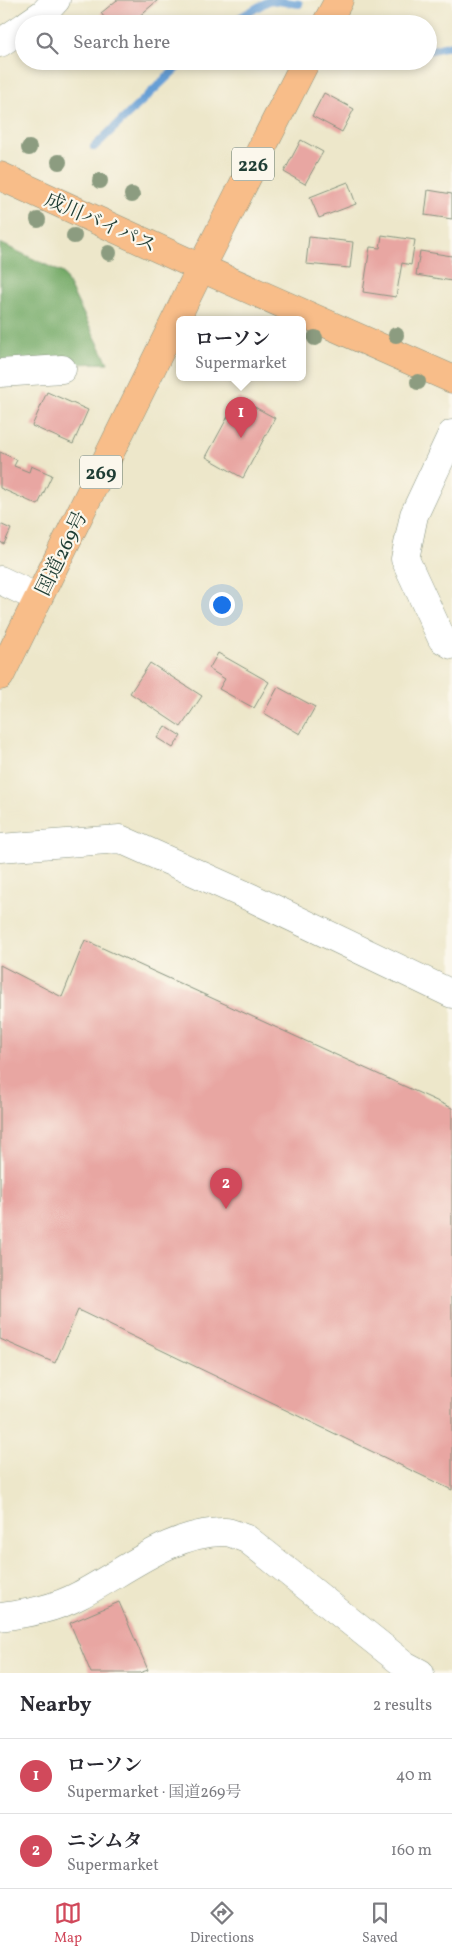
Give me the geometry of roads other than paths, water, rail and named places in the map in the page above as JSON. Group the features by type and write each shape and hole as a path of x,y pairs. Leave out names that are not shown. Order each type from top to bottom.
{"main road":[{"path":"331,15 339,0"},
{"name":"226","path":"201,268 301,70"},
{"name":"成川バイパス","path":"0,176 201,268 452,379"},
{"name":"国道269号","path":"177,316 201,268"},
{"name":"国道269号","path":"0,676 176,319"}],"street":[{"path":"41,15 56,0"},
{"path":"0,43 15,33"},
{"path":"0,374 62,370"},
{"path":"452,434 414,515 405,559 442,639 452,645"},
{"path":"0,580 38,598"},
{"path":"0,848 120,839 252,898 452,994"},
{"path":"0,1617 37,1612 79,1596 163,1548 186,1538 226,1532 247,1539 406,1665 420,1673"}],"waterway":[{"path":"244,15 270,0 299,4"},
{"path":"437,49 452,45"},
{"path":"94,147 175,70"}],"place":[{"name":"ローソン","path":"241,438"},
{"name":"ニシムタ","path":"226,1209"}]}
